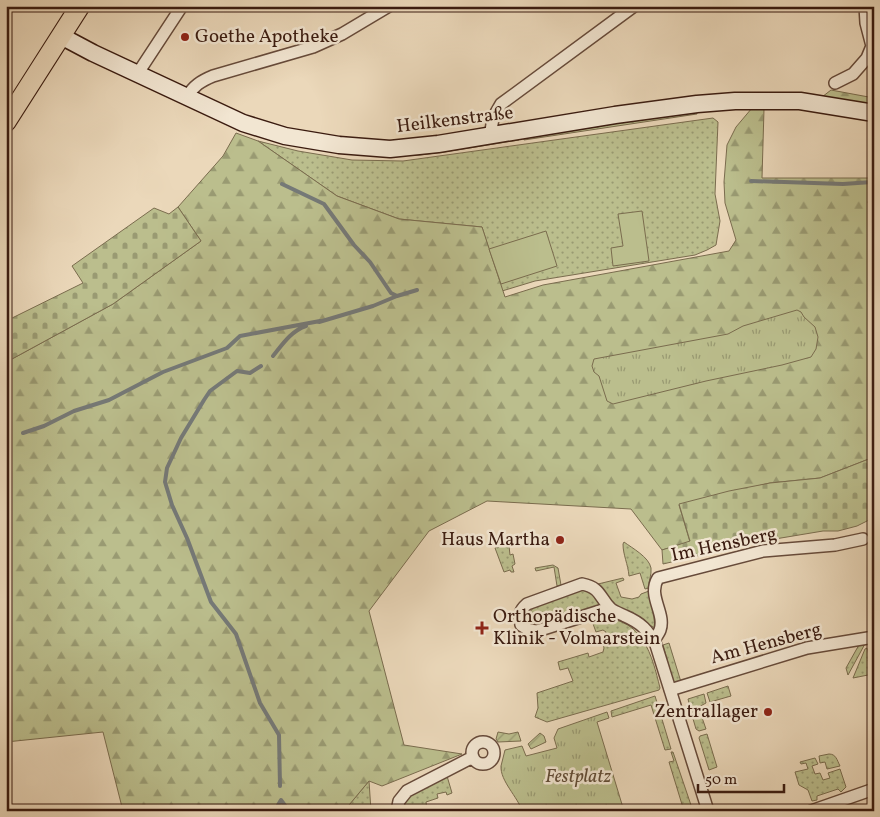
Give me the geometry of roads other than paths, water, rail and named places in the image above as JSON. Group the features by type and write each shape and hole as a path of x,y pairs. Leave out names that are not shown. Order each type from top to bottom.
{"main road":[{"path":"6,122 80,6"}],"street":[{"path":"138,73 182,6"},
{"path":"186,97 201,82 213,76 313,47 342,34 389,6"},
{"path":"490,137 493,118 501,104 634,6"},
{"path":"835,83 853,74 867,58 873,46 866,23 865,6"},
{"name":"Heilkenstraße","path":"61,36 225,116 276,134 339,144 390,149 490,137 615,115 734,101 800,101 874,112"},
{"name":"Im Hensberg","path":"654,640 662,624 654,590 654,584 658,578 763,552 835,545 863,539"},
{"path":"611,609 599,591 591,586 582,584 527,604 521,610 519,616 521,625 529,630 537,631 611,609 629,617 650,633 654,640 686,738 708,811"},
{"name":"Am Hensberg","path":"670,690 807,648 874,637"},
{"path":"397,811 399,800 407,791 473,757"},
{"path":"811,811 874,789"}],"waterway":[{"path":"751,181 843,184 872,182"},
{"path":"282,184 324,204 354,245 370,262 391,293 397,296"},
{"path":"319,322 373,306 417,290"},
{"path":"23,433 44,426 74,411 109,400 163,372 227,348 240,336 320,321"},
{"path":"273,356 291,335 306,326"},
{"path":"261,366 250,373 237,371 210,391 181,438 167,468 165,482 172,505 187,538 211,602 236,634 260,703 279,735 280,786"},
{"path":"278,811 278,805 281,800 289,811"}],"place":[{"name":"Goethe Apotheke","path":"185,37"},
{"name":"Haus Martha","path":"560,540"},
{"name":"Orthopädische Klinik - Volmarstein","path":"482,628"},
{"name":"Zentrallager","path":"768,712"}],"park label":[{"name":"Festplatz","path":"578,777"}]}
